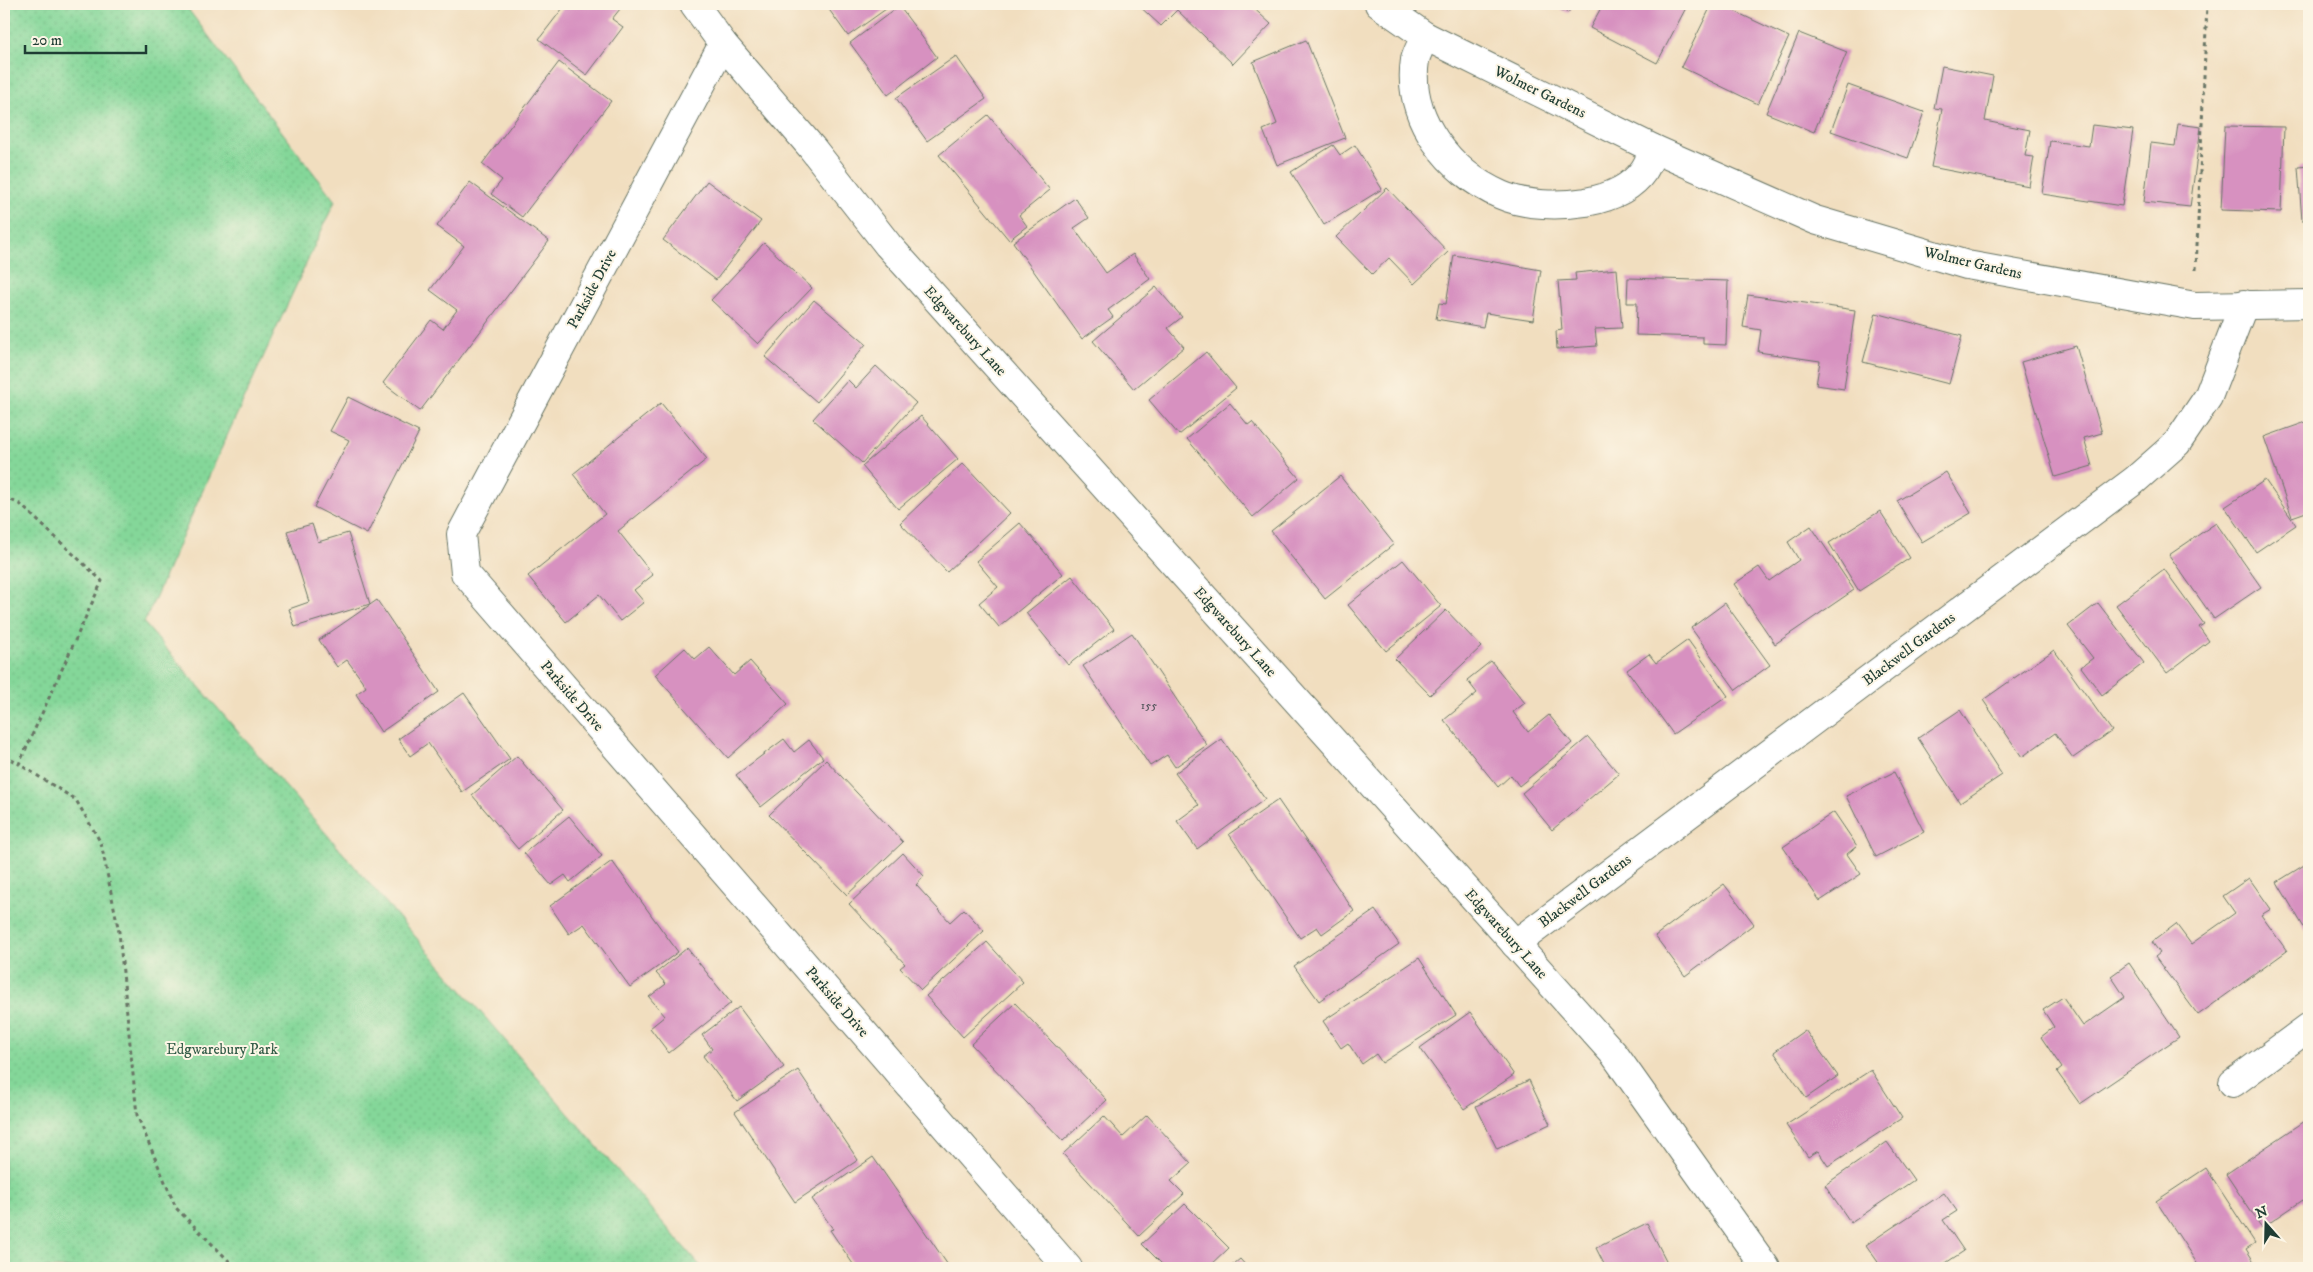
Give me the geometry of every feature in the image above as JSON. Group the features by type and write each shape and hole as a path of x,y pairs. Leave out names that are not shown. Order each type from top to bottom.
{"street":[{"name":"Edgwarebury Lane","path":"694,4 723,44 812,148 888,245 1614,1054 1766,1268"},
{"name":"Wolmer Gardens","path":"1379,4 1425,36 1654,149 1815,220 1967,265 2195,306 2309,304"},
{"path":"1425,36 1416,59 1414,83 1418,106 1425,126 1451,160 1479,182 1501,195 1523,201 1569,205 1602,199 1624,189 1644,170 1654,149"},
{"name":"Parkside Drive","path":"723,44 461,534 465,573 1068,1268"},
{"name":"Blackwell Gardens","path":"1515,944 2135,480 2178,443 2208,397 2244,304"},
{"path":"2233,1084 2309,1027"}],"path":[{"path":"2195,306 2207,4"},
{"path":"4,497 20,504 102,581 20,764"},
{"path":"4,756 20,764 76,800 101,843 119,932 137,1115 176,1208 236,1268"}],"green space":[{"name":"Edgwarebury Park","path":"4,4 184,4 335,201 226,438 144,623 702,1268 4,1268"}],"building":[{"path":"566,4 624,4 612,19 623,27 587,75 539,39"},
{"path":"825,4 893,4 848,36"},
{"path":"1137,4 1249,4 1271,24 1233,64 1177,10 1161,26"},
{"path":"1550,4 1573,4 1568,13"},
{"path":"1603,4 1688,4 1657,63 1590,28"},
{"path":"1712,4 1719,4 1789,37 1758,104 1681,67"},
{"path":"899,6 937,57 888,95 850,43"},
{"path":"1799,33 1847,52 1814,132 1766,113"},
{"path":"1306,40 1345,138 1277,165 1263,130 1277,124 1253,62"},
{"path":"956,56 986,99 927,141 896,98"},
{"path":"559,62 611,101 522,217 491,194 502,180 482,164"},
{"path":"1942,66 1993,76 1985,121 2030,130 2025,156 2034,157 2029,186 1931,167 1942,109 1934,108"},
{"path":"1848,85 1924,112 1908,158 1831,131"},
{"path":"988,115 1050,190 1019,215 1027,226 1009,240 939,155"},
{"path":"2178,124 2201,127 2190,207 2144,202 2151,143 2175,146"},
{"path":"2092,125 2133,130 2122,206 2042,194 2050,141 2089,146"},
{"path":"2225,126 2284,127 2281,212 2221,210"},
{"path":"1333,145 1340,155 1355,145 1382,189 1324,225 1291,172"},
{"path":"2309,166 2309,221 2302,221 2298,167"},
{"path":"707,181 761,221 716,280 663,240"},
{"path":"470,182 549,241 420,411 383,383 431,320 443,329 457,310 430,290 464,246 437,226"},
{"path":"1387,188 1448,252 1414,284 1389,258 1372,274 1336,237"},
{"path":"1075,198 1089,218 1074,228 1106,273 1133,254 1150,279 1108,310 1113,317 1082,339 1013,242"},
{"path":"764,243 812,288 758,344 711,300"},
{"path":"1454,255 1541,270 1533,320 1486,313 1483,327 1436,319 1439,303 1446,304"},
{"path":"1617,269 1622,328 1595,329 1597,346 1557,349 1556,331 1562,330 1558,281 1576,280 1575,273"},
{"path":"1628,278 1728,281 1726,345 1703,344 1703,337 1636,335 1637,303 1627,303"},
{"path":"1156,287 1182,317 1168,328 1184,347 1134,389 1093,341"},
{"path":"1748,295 1855,310 1844,389 1816,385 1820,361 1758,352 1761,330 1743,327"},
{"path":"814,300 866,344 817,402 765,357"},
{"path":"1876,313 1962,336 1949,384 1863,362"},
{"path":"2076,346 2102,433 2084,438 2092,466 2055,477 2021,362"},
{"path":"1206,352 1236,388 1179,435 1149,400"},
{"path":"876,366 916,403 862,463 813,419 848,380 856,388"},
{"path":"348,397 419,432 367,534 314,507 349,440 330,431"},
{"path":"661,403 707,459 618,531 653,575 634,590 644,602 620,621 599,595 566,622 528,576 605,514 573,474"},
{"path":"1230,403 1248,425 1252,422 1299,478 1253,517 1187,439"},
{"path":"921,416 958,459 898,509 862,466"},
{"path":"2309,421 2309,511 2292,517 2264,437"},
{"path":"963,463 1010,513 947,572 900,523"},
{"path":"1946,472 1971,513 1922,542 1897,501"},
{"path":"1340,476 1394,544 1325,599 1271,531"},
{"path":"2265,480 2296,525 2256,552 2225,507"},
{"path":"1880,511 1910,558 1859,591 1829,543"},
{"path":"1020,523 1063,574 999,627 979,603 998,587 976,561"},
{"path":"2216,523 2261,587 2214,619 2169,555"},
{"path":"312,524 318,542 348,533 370,604 295,627 289,609 309,602 287,531"},
{"path":"1811,526 1854,590 1775,644 1734,584 1759,567 1769,581 1799,560 1788,542"},
{"path":"1403,560 1441,606 1386,651 1348,605"},
{"path":"2164,569 2204,624 2199,627 2209,641 2167,673 2116,605"},
{"path":"1072,576 1114,629 1068,665 1026,613"},
{"path":"377,600 439,692 381,732 356,694 366,687 361,679 347,660 337,667 319,640"},
{"path":"1725,603 1770,665 1736,690 1691,628"},
{"path":"2098,603 2144,663 2102,695 2081,667 2093,658 2068,626"},
{"path":"1446,610 1481,647 1430,695 1395,659"},
{"path":"1132,633 1207,745 1175,767 1167,755 1150,766 1083,666"},
{"path":"1688,640 1728,696 1673,734 1627,670 1649,654 1656,663"},
{"path":"709,647 734,675 750,661 788,704 728,758 655,675 685,648 695,659"},
{"path":"2054,650 2112,731 2073,758 2055,733 2022,757 1983,700"},
{"path":"1491,661 1525,703 1513,712 1528,732 1549,715 1572,743 1519,786 1511,775 1498,787 1444,720 1477,693 1467,680"},
{"path":"464,693 510,759 462,792 428,743 410,756 398,739"},
{"path":"1960,710 2002,775 1960,803 1918,738"},
{"path":"1588,737 1619,774 1552,830 1522,793"},
{"path":"784,739 794,752 809,740 823,758 761,807 736,775"},
{"path":"1222,739 1265,799 1197,849 1177,821 1199,805 1175,773"},
{"path":"517,756 563,810 518,849 472,795"},
{"path":"826,760 903,842 847,895 769,815"},
{"path":"1894,772 1924,832 1876,857 1846,796"},
{"path":"1278,800 1354,911 1322,934 1317,927 1300,938 1229,834"},
{"path":"1834,812 1857,846 1847,854 1861,874 1820,901 1783,847"},
{"path":"569,816 602,856 570,882 565,875 551,885 524,853"},
{"path":"903,853 924,876 916,885 950,922 964,909 984,931 921,990 900,968 905,964 849,904"},
{"path":"612,861 678,952 630,987 584,924 569,934 550,906"},
{"path":"2309,862 2309,929 2306,931 2277,882"},
{"path":"2249,878 2271,909 2261,915 2287,951 2198,1015 2155,957 2160,953 2152,942 2176,924 2191,944 2235,913 2223,896"},
{"path":"1724,884 1754,924 1685,976 1655,936"},
{"path":"1375,910 1399,944 1319,1001 1294,966"},
{"path":"987,942 1023,982 963,1037 926,996"},
{"path":"687,948 731,1003 669,1053 650,1028 665,1016 649,997 666,984 656,973"},
{"path":"1419,958 1456,1015 1382,1063 1376,1054 1362,1064 1348,1043 1341,1048 1323,1021"},
{"path":"2129,963 2179,1037 2080,1104 2057,1072 2062,1068 2041,1037 2054,1027 2043,1010 2063,997 2083,1026 2125,997 2111,976"},
{"path":"1015,1003 1107,1100 1063,1141 971,1044"},
{"path":"739,1007 784,1067 737,1101 703,1056 712,1049 702,1035"},
{"path":"1470,1012 1514,1075 1464,1109 1420,1048"},
{"path":"1805,1030 1838,1076 1806,1098 1774,1052"},
{"path":"798,1070 858,1160 795,1202 735,1112"},
{"path":"1871,1070 1902,1118 1828,1166 1818,1151 1808,1157 1786,1125"},
{"path":"1529,1080 1550,1124 1497,1149 1476,1106"},
{"path":"1147,1115 1191,1163 1171,1181 1184,1194 1139,1236 1063,1154 1104,1116 1123,1137"},
{"path":"2305,1121 2309,1127 2309,1208 2303,1200 2262,1228 2226,1174"},
{"path":"1887,1142 1914,1180 1851,1223 1825,1185"},
{"path":"873,1157 950,1268 856,1268 853,1264 830,1230 833,1229 812,1199"},
{"path":"2206,1168 2255,1243 2246,1249 2258,1268 2200,1268 2156,1201"},
{"path":"1944,1193 1957,1211 1943,1220 1964,1251 1938,1268 1882,1268 1866,1245"},
{"path":"1185,1204 1229,1248 1208,1268 1166,1268 1142,1244"},
{"path":"1647,1223 1670,1268 1606,1268 1596,1248"},
{"path":"1240,1259 1248,1268 1229,1268"}]}
